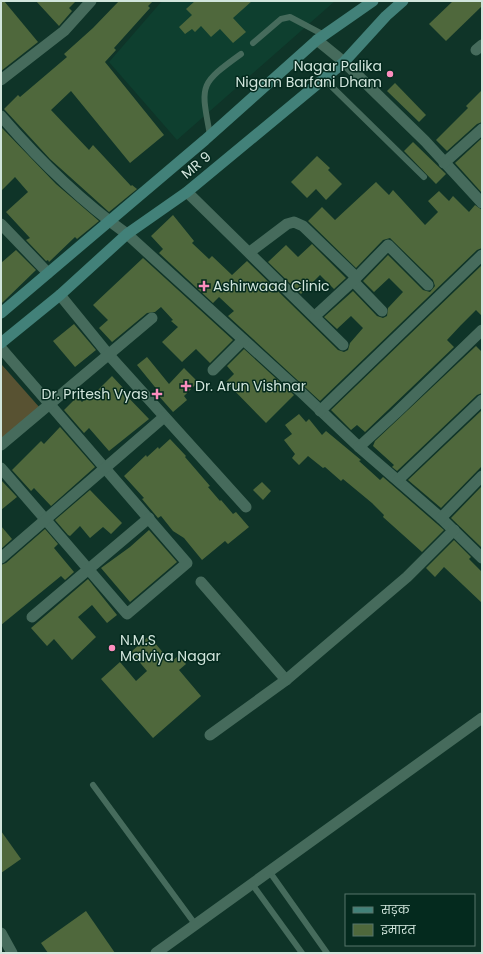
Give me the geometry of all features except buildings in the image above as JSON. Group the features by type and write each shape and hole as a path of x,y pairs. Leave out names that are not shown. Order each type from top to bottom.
{"main road":[{"name":"MR 9","path":"1,313 210,135 321,37 373,1"},
{"name":"MR 9","path":"1,343 60,295 127,234 187,192 344,62 386,16 403,1"}],"street":[{"path":"1,80 64,31 91,1"},
{"path":"321,37 344,62 425,141 482,203"},
{"path":"1,116 64,181 108,221 127,234 320,410 358,447 441,518 482,558"},
{"path":"444,163 482,129"},
{"path":"187,192 250,252 343,345"},
{"path":"250,252 287,224 294,222 303,226 355,279 382,311"},
{"path":"1,224 48,273"},
{"path":"315,316 355,279 388,245 428,285"},
{"path":"320,410 482,255"},
{"path":"60,295 108,354 246,507"},
{"path":"1,446 152,318"},
{"path":"358,447 396,414 482,330"},
{"path":"213,370 243,340"},
{"path":"1,348 187,563 127,614 1,468"},
{"path":"398,480 482,400"},
{"path":"1,558 164,417"},
{"path":"441,518 482,476"},
{"path":"32,617 149,518"},
{"path":"210,735 286,680 407,577 454,530"},
{"path":"201,582 286,680"},
{"path":"156,953 482,718"},
{"path":"1,933 12,953"}],"lane":[{"path":"253,43 281,19 290,17 321,37"},
{"path":"210,135 204,92 207,83 212,76 240,54"},
{"path":"324,79 424,178"},
{"path":"93,785 196,924"},
{"path":"269,871 327,953"},
{"path":"252,884 302,953"}],"shaded area":[{"path":"162,1 335,1 177,140 109,62"},
{"path":"2,365 40,408 1,443 1,366"}],"place":[{"name":"Nagar Palika Nigam Barfani Dham","path":"390,74"},
{"name":"Ashirwaad Clinic","path":"204,286"},
{"name":"Dr. Arun Vishnar","path":"186,386"},
{"name":"Dr. Pritesh Vyas","path":"157,394"},
{"name":"N.M.S Malviya Nagar","path":"112,648"}]}
